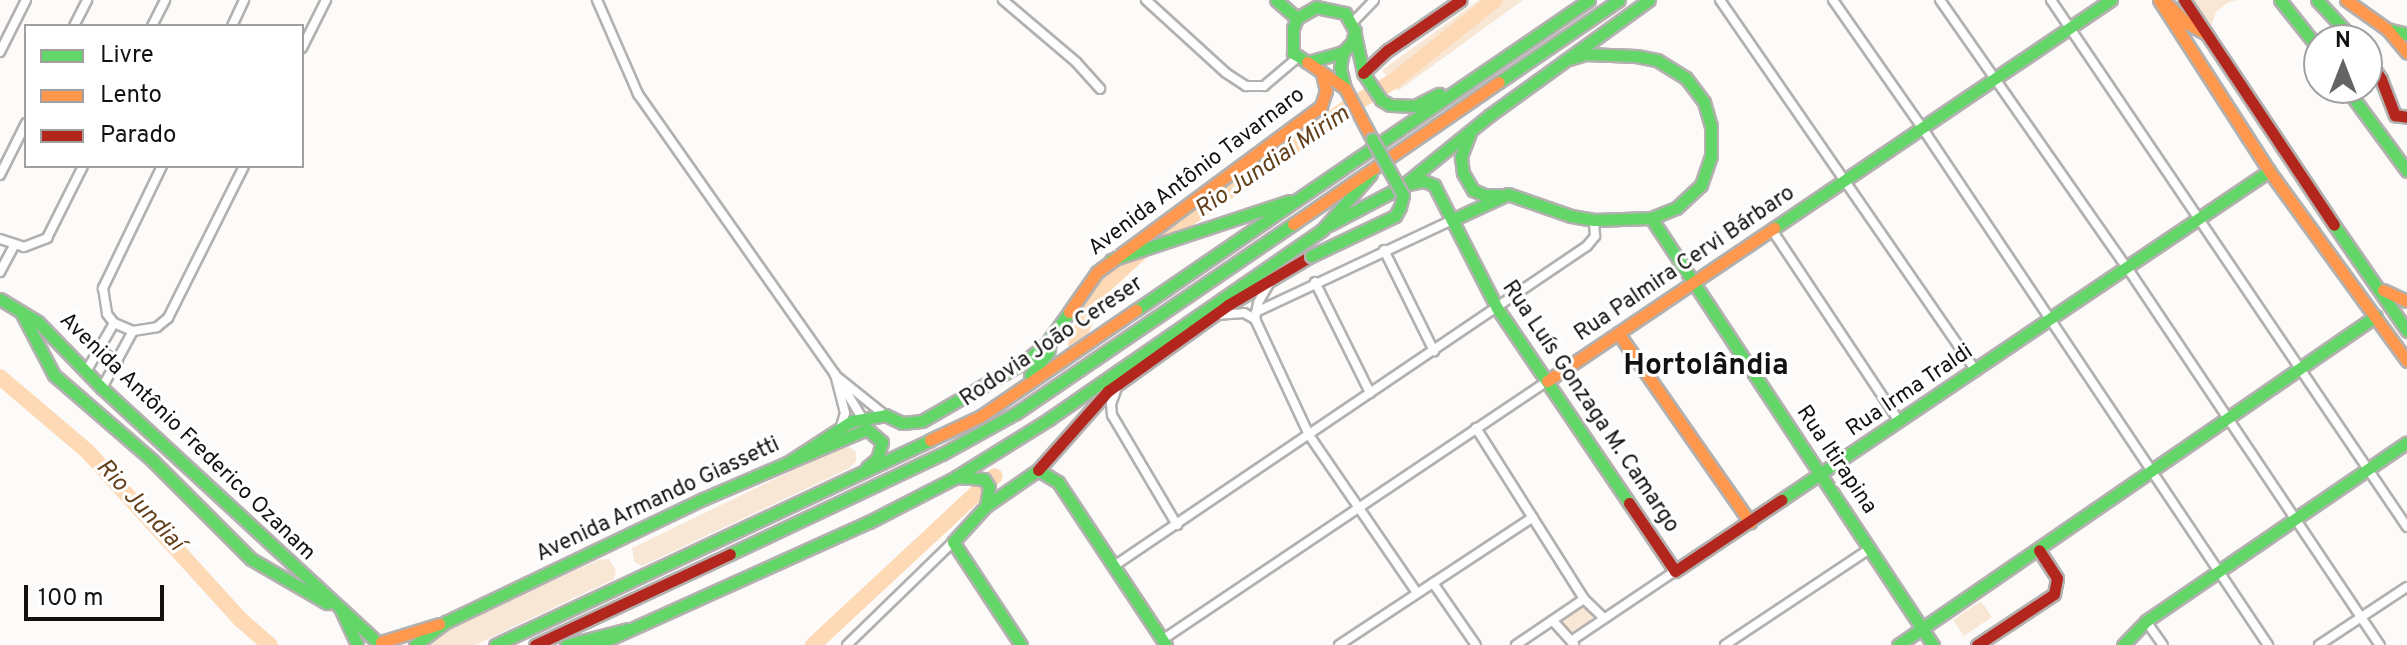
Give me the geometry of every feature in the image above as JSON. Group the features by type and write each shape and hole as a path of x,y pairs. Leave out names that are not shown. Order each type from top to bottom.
{"main road":[{"path":"1276,0 1297,18"},
{"path":"1365,76 1388,50 1461,0"},
{"name":"Rodovia João Cereser","path":"495,645 981,416 1589,0"},
{"name":"Rodovia João Cereser","path":"535,645 942,454 1050,393 1619,0"},
{"path":"596,645 961,478 1323,229 1401,187 1471,131 1649,0"},
{"name":"Rua Palmira Cervi Bárbaro","path":"1547,381 2111,0"},
{"path":"2161,0 2188,24 2210,35"},
{"path":"2161,0 2269,171 2407,361"},
{"path":"2184,0 2210,35 2267,129 2407,331"},
{"path":"2280,0 2303,29"},
{"path":"2317,0 2339,24"},
{"path":"2346,0 2387,29 2407,53"},
{"path":"1346,90 1302,60 1292,41 1297,18 1316,7 1328,7 1345,13 1353,22 1365,76 1381,100 1401,107 1423,104 1542,32"},
{"path":"2387,29 2407,34"},
{"path":"1021,645 953,542 988,500 1032,472 1097,401 1214,315 1311,256 1395,216 1403,195 1346,90 1340,67 1343,52 1355,35"},
{"path":"1360,53 1388,50"},
{"path":"1302,60 1343,52"},
{"path":"1471,131 1461,157 1463,173 1473,190 1484,195 1520,196 1571,216 1594,220 1651,218 1676,208 1701,185 1711,156 1709,112 1696,90 1674,69 1657,60 1618,54 1585,54 1566,60"},
{"name":"Avenida Antônio Tavarnaro","path":"885,415 902,423 922,421 1024,362 1051,338 1097,272 1250,162 1321,106 1326,91 1322,73"},
{"path":"2383,85 2395,115 2407,117"},
{"path":"2358,104 2407,171"},
{"path":"1323,229 1377,167"},
{"name":"Rua Irma Traldi","path":"1675,571 2128,269 2269,171"},
{"name":"Rua Luís Gonzaga M. Camargo","path":"1401,187 1415,181 1434,185 1497,308 1675,571"},
{"path":"1111,260 1307,195"},
{"path":"1452,220 1500,195"},
{"name":"Rua Itirapina","path":"1651,218 1691,283 1823,474 1933,645"},
{"path":"2380,289 2407,301"},
{"name":"Avenida Antônio Frederico Ozanam","path":"0,299 38,322 102,388 379,642"},
{"path":"21,312 59,380 152,460 251,559 341,610"},
{"path":"1898,645 2376,316"},
{"path":"1618,333 1750,522"},
{"path":"981,416 1034,371 1048,353 1051,338"},
{"path":"59,380 59,371 66,364 83,367"},
{"name":"Avenida Armando Giassetti","path":"358,645 379,642 446,622 703,499 787,463 863,416 885,415"},
{"path":"787,463 867,429 882,442 877,459 832,488"},
{"path":"2123,645 2146,621 2407,442"},
{"path":"1032,472 1058,482 1164,642"},
{"path":"961,478 984,479 988,500"},
{"path":"251,559 267,557 270,548 266,541"},
{"path":"1977,645 2054,594 2057,578 2039,550"},
{"name":"Avenida Antônio Frederico Ozanam","path":"341,610 358,645"},
{"name":"Avenida Armando Giassetti","path":"415,645 446,622"},
{"path":"566,645 607,632 629,629"}],"street":[{"path":"0,52 26,0"},
{"path":"75,24 87,0"},
{"path":"153,24 165,0"},
{"path":"233,24 244,0"},
{"path":"304,44 326,0"},
{"path":"597,0 638,94 835,374 863,416 867,429"},
{"path":"1003,0 1076,62 1100,89"},
{"path":"1146,0 1226,73 1246,86 1264,86 1302,60"},
{"path":"1353,22 1374,0"},
{"path":"1720,0 1976,371"},
{"path":"1833,0 1923,129 2268,645"},
{"path":"1940,0 2128,269 2380,645"},
{"path":"2051,0 2407,527"},
{"path":"0,175 24,127"},
{"path":"0,239 14,246 36,245 47,238 82,168"},
{"path":"161,168 103,288 107,314 114,323 133,331 157,327 168,318 243,168"},
{"path":"1214,315 1256,315 1315,282 1452,220"},
{"path":"1114,566 1587,246 1595,236 1594,220"},
{"path":"1772,230 1898,420"},
{"path":"0,272 14,246"},
{"path":"1384,250 1434,351"},
{"path":"1271,280 1256,315 1309,435 1417,593"},
{"path":"1315,282 1370,393"},
{"path":"83,367 99,349 114,323"},
{"path":"102,388 118,364 133,331"},
{"path":"99,349 118,364"},
{"path":"835,374 885,415"},
{"path":"835,374 845,413 838,430"},
{"name":"Rua Palmira Cervi Bárbaro","path":"1164,642 1547,381"},
{"path":"1119,384 1111,404 1112,415 1177,525"},
{"path":"1476,428 1584,599 1604,618"},
{"path":"1339,645 1533,517"},
{"path":"847,645 953,542"},
{"path":"1725,645 1871,548"},
{"name":"Rua Irma Traldi","path":"1573,643 1604,618 1675,571"},
{"path":"1433,583 1476,645"},
{"path":"2319,645 2407,587"},
{"path":"1516,645 1584,599"},
{"path":"2146,621 2163,645"},
{"path":"1554,622 1573,643"}],"shaded area":[{"path":"1479,0 1523,0 1398,91 1382,70"},
{"path":"2191,0 2238,0 2227,3 2216,12 2211,27"},
{"path":"850,447 856,452 856,461 850,468 642,566 634,562 632,548 839,448"},
{"path":"609,559 616,570 614,579 475,645 424,645 446,630 598,560"},
{"path":"1981,601 1992,617 1964,636 1953,620"},
{"path":"1580,607 1589,608 1593,614 1591,620 1572,635 1564,632 1560,621"}],"waterway":[{"name":"Rio Jundiaí Mirim","path":"1076,344 1095,294 1142,251 1344,110 1395,80 1495,0"},
{"name":"Rio Jundiaí","path":"0,377 88,452 241,620 270,645"},
{"name":"Rio Jundiaí Mirim","path":"813,645 995,476"}],"traffic: fast":[{"path":"1276,0 1297,18"},
{"path":"1136,310 1589,0"},
{"path":"1499,82 1619,0"},
{"path":"1329,225 1401,187 1490,115 1649,0"},
{"path":"1774,228 2111,0"},
{"path":"2280,0 2303,29"},
{"path":"2317,0 2339,24"},
{"path":"1316,7 1345,13 1355,31 1352,43 1343,52 1307,62 1293,53 1293,28 1297,18 1316,7"},
{"path":"2387,29 2407,34"},
{"path":"1355,35 1363,73 1381,100 1390,105 1415,106 1439,94"},
{"path":"1343,52 1340,67 1345,88"},
{"path":"1569,59 1585,54 1636,56 1657,60 1686,78 1704,102 1711,126 1711,156 1701,185 1676,208 1651,218 1594,220 1571,216 1508,194 1452,220 1497,308 1629,503"},
{"path":"2358,104 2407,171"},
{"path":"1470,133 1461,157 1463,173 1473,190 1484,195 1500,195"},
{"path":"1311,256 1395,216 1400,207 1403,195 1372,139"},
{"path":"1781,500 2269,171"},
{"path":"596,645 869,522 956,477 1049,419 1323,229 1371,174"},
{"path":"1408,184 1424,181 1434,185 1452,220"},
{"path":"1111,260 1289,201"},
{"path":"1651,218 1933,645"},
{"path":"730,554 942,454 1016,413 1293,224"},
{"path":"2334,225 2407,331"},
{"path":"0,299 38,322 102,388 374,639"},
{"path":"21,312 54,375 152,460 251,559 327,603"},
{"path":"415,645 446,622 703,499 787,463 852,421 885,415 902,423 922,421 1024,362 1046,344 1069,312"},
{"path":"1898,645 2376,316"},
{"path":"1030,375 1048,353 1051,338"},
{"path":"787,463 867,429 882,442 877,459 867,467"},
{"path":"495,645 930,440"},
{"path":"2123,645 2146,621 2407,442"},
{"path":"1021,645 953,542 986,506 1038,470 1058,482 1166,645"},
{"path":"956,477 984,479 989,487 986,506"},
{"path":"341,610 357,645"},
{"path":"566,645 629,629"}],"traffic: slow":[{"path":"2159,0 2269,171 2407,361"},
{"path":"2163,0 2188,24 2207,34"},
{"path":"2346,0 2387,29 2407,53"},
{"path":"1307,62 1345,88 1372,139"},
{"path":"1069,312 1097,272 1321,106 1326,91 1322,73"},
{"path":"1293,224 1499,82"},
{"path":"1547,381 1774,228"},
{"path":"2383,290 2407,301"},
{"path":"930,440 981,416 1136,310"},
{"path":"1618,333 1750,522"},
{"path":"381,642 439,624"}],"traffic: jam":[{"path":"1363,73 1388,50 1461,0"},
{"path":"2184,0 2334,225"},
{"path":"2383,84 2395,115 2407,117"},
{"path":"1038,470 1108,391 1228,305 1311,256"},
{"path":"1629,503 1675,571 1781,500"},
{"path":"1977,645 2054,594 2057,578 2039,550"},
{"path":"535,645 730,554"}],"district":[{"name":"Hortolândia","path":"1706,367"}]}
